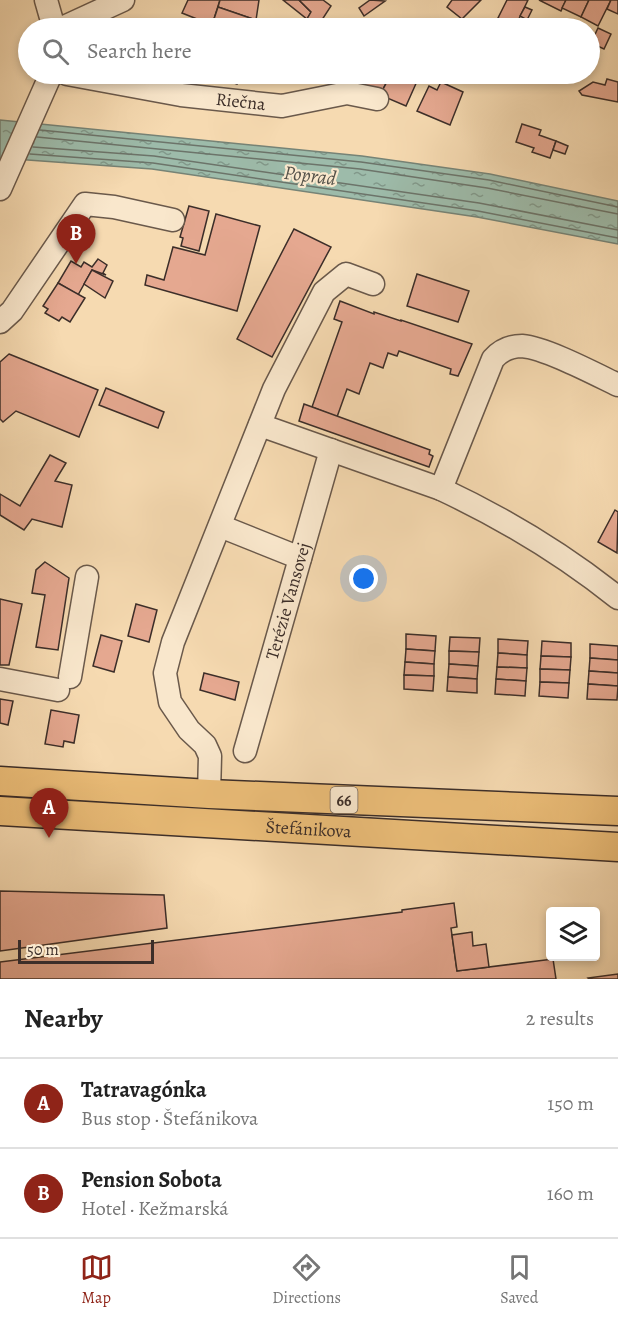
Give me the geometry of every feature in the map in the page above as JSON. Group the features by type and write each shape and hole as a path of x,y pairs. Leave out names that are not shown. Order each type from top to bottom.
{"main road":[{"name":"Štefánikova","path":"0,781 209,794 618,811"},
{"name":"Štefánikova","path":"0,811 618,847"}],"street":[{"path":"46,0 51,18"},
{"path":"84,18 123,0"},
{"path":"4,182 46,84"},
{"name":"Riečna","path":"121,84 181,95 282,106 347,93 376,99"},
{"path":"0,322 12,311 86,204 114,207 173,220"},
{"path":"209,794 210,756 205,745 189,730 170,702 165,673 173,642 274,388 324,292 346,274 373,284"},
{"path":"441,489 493,359 499,352 521,346 542,351 618,385"},
{"path":"260,425 441,489 519,528 558,552 618,598"},
{"name":"Terézie Vansovej","path":"245,751 331,450"},
{"path":"220,526 300,558"},
{"path":"0,679 64,683 87,577"}],"water":[{"name":"Poprad","path":"0,120 362,156 490,174 618,201 618,244 477,217 152,169 0,158"}],"building":[{"path":"188,0 220,0 214,18 194,18 182,13"},
{"path":"220,0 259,0 256,18 218,7"},
{"path":"283,0 299,0 311,12 306,18"},
{"path":"299,0 323,0 331,6 323,18 308,18 311,12"},
{"path":"370,0 385,1 364,16 359,8"},
{"path":"452,0 481,0 463,18 447,7"},
{"path":"507,0 528,0 519,18 498,18"},
{"path":"539,0 566,0 561,11"},
{"path":"566,0 589,0 581,17 562,8"},
{"path":"589,0 611,0 600,22 600,18 581,17"},
{"path":"611,0 618,0 618,14 607,9"},
{"path":"218,7 250,18 214,18"},
{"path":"525,7 532,10 528,18 520,16"},
{"path":"600,29 611,34 604,49 600,47"},
{"path":"607,79 618,82 618,102 582,95 579,91 590,84 605,85"},
{"path":"358,84 386,84 380,95 357,86"},
{"path":"386,84 416,84 406,106 380,95"},
{"path":"440,84 445,84 463,92 450,125 417,111 429,86 437,90"},
{"path":"522,124 541,130 539,135 556,141 550,158 532,152 534,148 516,142"},
{"path":"556,141 568,146 565,154 553,150"},
{"path":"189,206 209,211 199,251 181,246 183,238 180,237"},
{"path":"216,214 260,226 237,311 145,285 147,275 164,280 173,247 205,255"},
{"path":"294,229 331,247 272,357 237,339"},
{"path":"98,259 107,265 103,273 106,275 92,270 78,295 58,283 71,261 81,267 84,262 92,267"},
{"path":"92,270 113,281 105,298 84,284"},
{"path":"417,274 469,291 458,322 407,306"},
{"path":"58,283 85,298 70,322 62,317 59,321 45,313 48,309 43,306"},
{"path":"340,301 374,314 374,312 401,320 472,344 458,376 450,374 451,369 399,351 397,356 388,353 383,368 370,363 359,394 347,389 337,417 312,407 342,322 334,319"},
{"path":"9,354 98,390 79,437 16,411 3,422 0,419 0,362"},
{"path":"106,388 164,412 158,428 99,405"},
{"path":"304,404 430,450 429,454 433,456 429,467 299,421"},
{"path":"50,455 66,463 55,481 72,485 62,527 32,519 24,530 0,515 0,494 20,506"},
{"path":"615,510 618,512 617,553 598,542"},
{"path":"45,562 69,578 58,650 36,647 45,595 32,593 36,570"},
{"path":"0,599 22,604 9,665 0,665"},
{"path":"136,604 157,610 149,642 128,636"},
{"path":"406,634 436,636 435,651 406,649"},
{"path":"101,635 122,641 114,672 93,666"},
{"path":"450,637 480,638 479,652 449,651"},
{"path":"498,639 528,641 527,655 498,653"},
{"path":"542,641 571,643 571,657 541,656"},
{"path":"590,644 618,646 618,660 590,658"},
{"path":"406,649 435,651 434,664 405,662"},
{"path":"449,651 479,652 478,666 449,664"},
{"path":"498,653 527,655 527,668 497,667"},
{"path":"541,656 571,657 570,670 540,669"},
{"path":"590,658 618,660 618,673 589,671"},
{"path":"405,662 434,664 434,676 404,675"},
{"path":"449,664 478,666 477,679 448,677"},
{"path":"497,667 527,668 526,681 496,679"},
{"path":"540,669 570,670 569,683 540,682"},
{"path":"589,671 618,673 618,686 588,684"},
{"path":"204,673 239,682 235,700 200,690"},
{"path":"404,675 434,676 433,691 404,689"},
{"path":"448,677 477,679 477,693 447,691"},
{"path":"496,679 526,681 525,696 495,694"},
{"path":"540,682 569,683 568,698 539,696"},
{"path":"588,684 618,686 617,700 587,699"},
{"path":"0,699 13,701 8,725 0,723"},
{"path":"51,710 79,715 74,743 64,741 63,747 45,744"},
{"path":"0,891 164,895 167,928 0,951"},
{"path":"454,903 457,927 451,928 457,971 546,960 553,961 556,979 0,979 0,962 402,912 402,910"},
{"path":"472,932 473,946 486,944 489,967 457,971 452,935"},
{"path":"618,974 618,979 588,978"}],"place":[{"name":"Pension Sobota","path":"76,264"},
{"name":"Tatravagónka","path":"49,838"}]}
